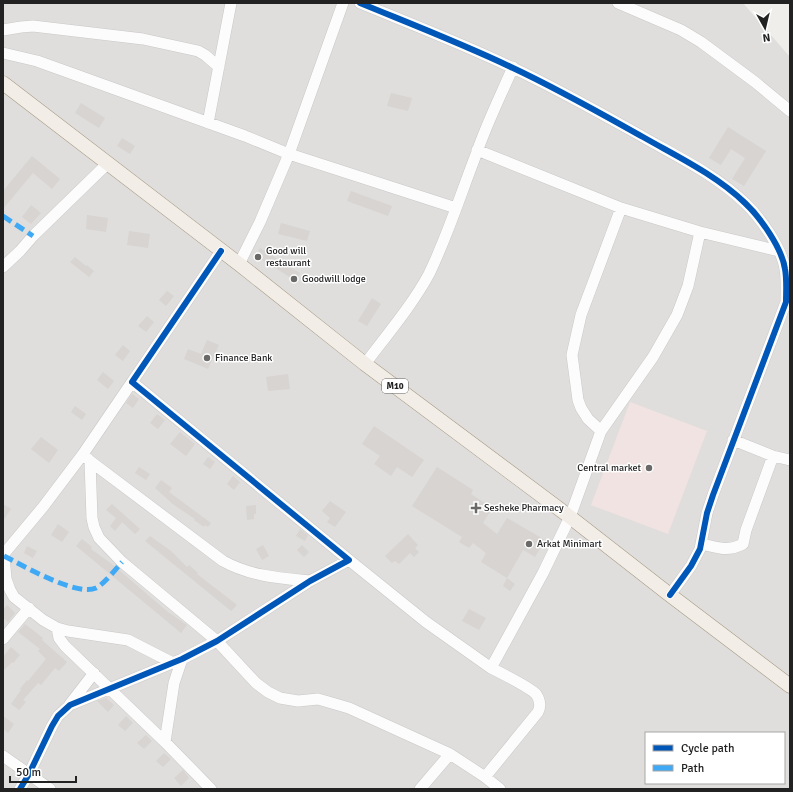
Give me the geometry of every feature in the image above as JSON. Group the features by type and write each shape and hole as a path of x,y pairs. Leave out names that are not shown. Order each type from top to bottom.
{"main road":[{"name":"M10","path":"3,83 239,264 365,364 570,517 790,686"}],"street":[{"path":"208,123 231,3"},
{"path":"239,264 260,222 289,154 343,3"},
{"path":"360,3 513,67 574,98 716,180 746,203 764,226 779,251 785,268 786,302 709,507 702,544 691,566 670,595"},
{"path":"618,3 681,30 702,42 755,82 790,111"},
{"path":"3,30 33,26 143,39 198,51 219,67"},
{"path":"3,53 50,66 289,154 456,208"},
{"path":"365,364 417,294 428,275 440,249 477,150 513,67"},
{"path":"477,150 621,208 700,232 779,251"},
{"path":"3,267 107,164"},
{"path":"601,431 588,419 581,408 578,400 572,355 581,314 621,208"},
{"path":"491,668 543,573 570,517 601,431 653,358 677,315 688,286 700,232"},
{"path":"177,661 128,640 57,628 43,620 14,597 6,579 3,556 86,457 132,382 221,251"},
{"path":"132,382 426,622 491,668 534,692 538,697 540,708 538,712 484,777"},
{"path":"733,440 773,456 790,460"},
{"path":"702,544 724,549 734,549 743,544 746,530 773,456"},
{"path":"86,457 231,566 266,577 310,581"},
{"path":"86,457 92,518 99,538 122,562 217,641 256,683 280,698 298,701 318,699 349,708 450,754 500,789"},
{"path":"70,705 177,661 217,641 310,581 350,560"},
{"path":"3,639 29,608"},
{"path":"57,628 59,638 65,646 109,690 165,742 211,789"},
{"path":"165,742 177,661"},
{"path":"20,789 58,716 70,705 94,674"},
{"path":"420,789 450,754"},
{"path":"3,756 50,789"}],"shaded area":[{"path":"3,3 743,3 790,57 790,789 3,789"},
{"name":"Central market","path":"630,402 707,431 668,534 591,505"}],"building":[{"path":"391,93 412,98 408,111 387,106"},
{"path":"81,103 105,118 99,128 75,113"},
{"path":"728,127 766,151 744,186 732,179 745,158 731,149 721,165 709,158"},
{"path":"122,138 135,146 130,154 117,146"},
{"path":"32,156 60,179 52,189 33,173 3,209 3,191"},
{"path":"351,191 392,206 388,216 347,201"},
{"path":"31,205 41,213 31,224 22,217"},
{"path":"87,215 108,218 106,232 86,229"},
{"path":"281,223 310,231 307,241 278,234"},
{"path":"129,231 150,234 148,248 127,245"},
{"path":"260,248 300,273 296,281 256,256"},
{"path":"75,257 94,271 89,277 70,262"},
{"path":"167,291 174,296 166,306 159,300"},
{"path":"372,298 381,304 367,326 358,321"},
{"path":"147,316 154,322 146,332 138,326"},
{"path":"207,340 219,345 208,369 184,359 188,349 201,354"},
{"path":"123,345 130,351 123,361 115,355"},
{"path":"103,372 114,381 108,389 97,380"},
{"path":"288,374 290,389 268,391 266,377"},
{"path":"132,394 139,399 133,408 126,403"},
{"path":"75,406 86,414 82,420 71,412"},
{"path":"157,414 165,420 158,429 150,423"},
{"path":"374,426 424,460 412,477 397,467 391,476 374,464 380,456 362,444"},
{"path":"180,432 195,444 186,456 170,444"},
{"path":"41,437 58,450 49,463 31,449"},
{"path":"208,457 215,462 210,469 203,464"},
{"path":"139,467 150,474 146,480 135,473"},
{"path":"437,467 473,490 471,494 492,508 483,523 497,534 507,518 545,540 535,557 523,550 507,578 481,562 486,553 473,543 469,548 459,542 462,537 412,506"},
{"path":"233,476 240,482 234,490 227,484"},
{"path":"161,480 172,488 169,492 211,523 208,527 205,525 204,527 194,520 195,519 174,505 155,488"},
{"path":"330,501 346,512 335,527 327,522 330,518 322,511"},
{"path":"3,504 11,509 3,521"},
{"path":"112,504 140,529 135,534 122,522 115,531 110,526 116,518 106,510"},
{"path":"256,505 256,514 254,514 254,519 247,520 246,506"},
{"path":"58,524 69,532 62,542 51,535"},
{"path":"300,529 308,535 305,541 296,536"},
{"path":"408,534 418,545 415,548 419,552 414,557 410,553 399,564 395,561 392,563 385,556"},
{"path":"150,536 171,551 187,567 189,565 198,573 197,574 237,605 231,611 145,541"},
{"path":"82,539 92,547 91,549 113,565 168,612 187,625 181,633 76,546"},
{"path":"263,545 269,556 262,560 256,549"},
{"path":"302,545 309,552 304,557 297,550"},
{"path":"27,546 37,551 33,558 24,553"},
{"path":"507,578 515,584 510,591 503,586"},
{"path":"7,605 15,613 8,622 3,618 3,610"},
{"path":"469,609 486,618 479,630 462,621"},
{"path":"25,624 43,638 42,640 67,662 59,671 55,668 41,685 38,683 23,700 26,702 19,710 11,704 27,680 28,681 46,659 38,651 40,649 18,632"},
{"path":"11,647 20,655 3,671 3,657"},
{"path":"106,698 114,705 108,712 97,701"},
{"path":"3,716 14,724 8,733 3,729"},
{"path":"126,716 133,723 125,731 118,725"},
{"path":"146,735 152,741 144,749 137,743"},
{"path":"164,753 171,759 163,767 156,761"},
{"path":"183,770 189,778 181,786 174,778"}],"marked path":[{"path":"3,216 33,236"},
{"path":"4,556 50,579 76,588 87,590 99,586 122,562"}],"cycle path":[{"path":"360,3 456,42 530,76 579,101 683,159 722,184 745,203 770,233 780,252 785,269 786,302 713,495 707,513 700,549 691,566 670,595"},
{"path":"20,789 29,774 52,726 58,716 70,705 182,659 217,641 310,581 349,560 132,382 221,251"}],"place":[{"name":"Good will restaurant","path":"258,257"},
{"name":"Goodwill lodge","path":"294,279"},
{"name":"Finance Bank","path":"207,358"},
{"name":"Central market","path":"649,468"},
{"name":"Sesheke Pharmacy","path":"476,508"},
{"name":"Arkat Minimart","path":"529,544"}]}
